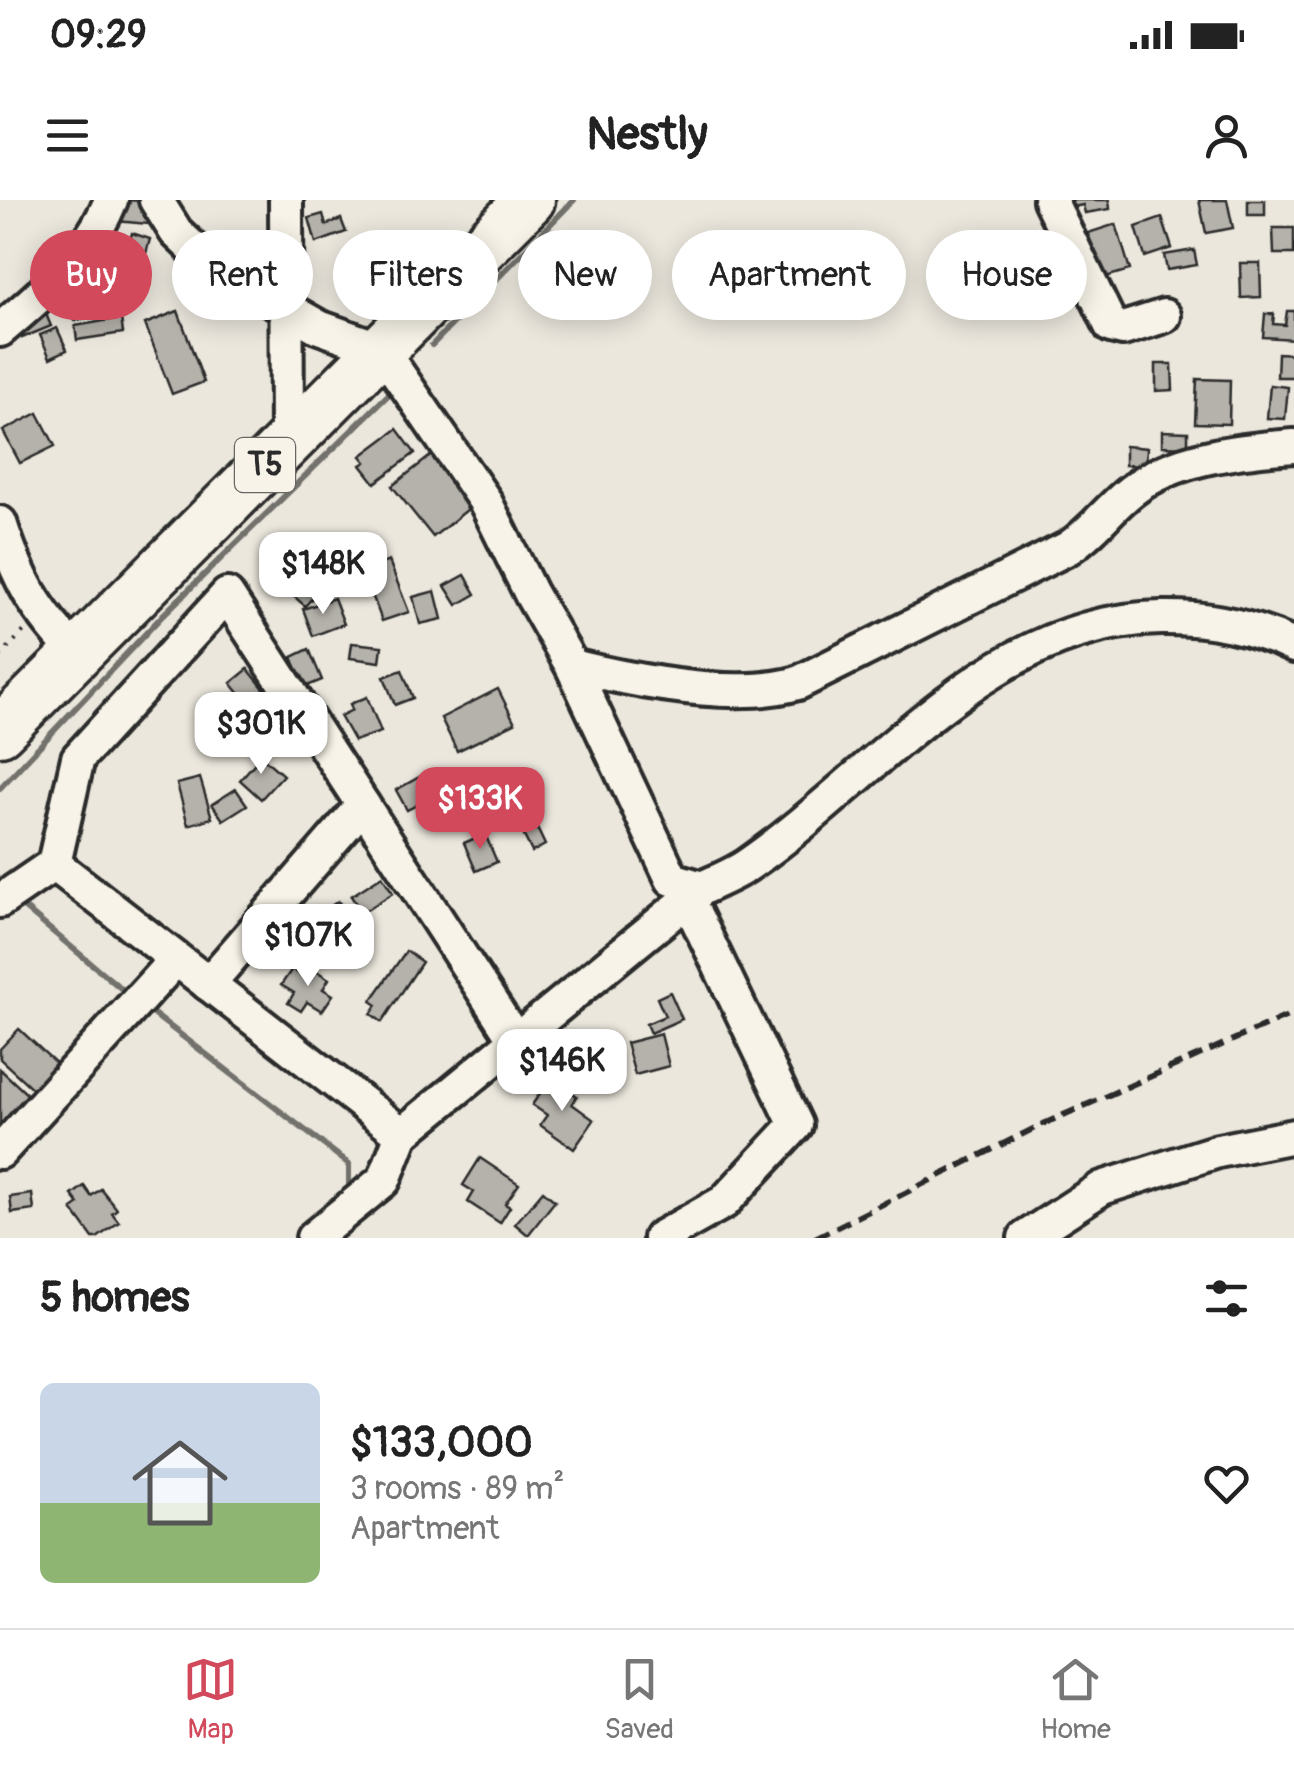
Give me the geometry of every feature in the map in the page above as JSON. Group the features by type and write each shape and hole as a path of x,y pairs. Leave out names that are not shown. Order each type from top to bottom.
{"highway":[{"name":"T5","path":"0,731 530,200"}],"street":[{"path":"1,326 73,265 101,224 111,200"},
{"path":"156,200 175,230"},
{"path":"286,200 287,230"},
{"path":"1050,200 1112,326 1123,329 1164,316"},
{"path":"287,443 288,320"},
{"path":"308,320 382,349 485,501 572,666 672,880 694,894 796,1125 724,1202 660,1238"},
{"path":"572,666 642,683 766,690 798,683 1068,548 1092,532 1134,489 1159,474 1237,452 1294,446"},
{"path":"0,523 26,590 43,618 77,654"},
{"path":"0,902 54,864 78,758 227,596 516,1041"},
{"path":"314,1238 384,1180 402,1134 694,894 748,865 978,680 1030,647 1081,628 1131,618 1228,622 1294,646"},
{"path":"208,984 364,806"},
{"path":"54,864 402,1134"},
{"path":"0,1152 176,959"},
{"path":"1025,1238 1102,1188 1218,1150 1294,1136"}],"path":[{"path":"0,656 15,638 43,618"}],"building":[{"path":"118,200 150,201 148,224 116,221"},
{"path":"1063,200 1109,200 1110,209 1085,213 1083,205 1064,205"},
{"path":"1199,200 1227,200 1233,228 1206,233"},
{"path":"1248,200 1265,200 1265,215 1248,215"},
{"path":"323,214 326,225 341,219 345,230 333,230 333,237 316,243 309,218"},
{"path":"1162,218 1172,248 1145,257 1136,227"},
{"path":"1116,224 1130,270 1102,278 1088,233"},
{"path":"1273,228 1294,228 1294,254 1274,254"},
{"path":"1194,250 1197,265 1167,270 1164,255"},
{"path":"1240,263 1260,263 1261,297 1241,298"},
{"path":"1287,311 1294,311 1294,339 1263,337 1265,314 1274,314 1273,324 1285,325"},
{"path":"30,312 30,320 48,320 51,326 22,338 16,324"},
{"path":"172,313 172,320 181,320 204,382 172,394 145,324"},
{"path":"121,320 123,333 77,340 75,326"},
{"path":"57,328 67,350 50,358 40,335"},
{"path":"1278,353 1294,354 1294,377 1277,377"},
{"path":"1156,364 1172,364 1173,390 1156,391"},
{"path":"1197,379 1230,380 1229,424 1195,423"},
{"path":"1270,385 1288,387 1285,419 1267,418"},
{"path":"38,413 55,446 20,463 3,431"},
{"path":"397,429 415,453 375,483 361,465 366,462 361,456"},
{"path":"1162,431 1188,432 1188,447 1162,446"},
{"path":"1125,446 1147,448 1146,466 1125,465"},
{"path":"437,451 477,502 433,537 392,486"},
{"path":"321,560 335,573 305,606 290,593"},
{"path":"389,561 409,612 382,621 363,571"},
{"path":"465,575 476,594 457,605 445,586"},
{"path":"435,591 442,619 420,624 413,597"},
{"path":"334,598 344,624 313,636 303,609"},
{"path":"352,643 382,646 380,662 350,658"},
{"path":"309,649 322,680 305,687 285,680 299,674 292,657"},
{"path":"248,669 269,695 252,709 231,683"},
{"path":"402,670 413,698 395,705 384,677"},
{"path":"498,689 515,723 457,751 441,718"},
{"path":"367,697 381,732 354,741 340,716 352,710 350,704"},
{"path":"261,756 283,775 261,799 240,780"},
{"path":"423,775 434,796 407,810 396,790"},
{"path":"200,778 212,818 188,825 177,784"},
{"path":"236,789 247,805 223,820 212,804"},
{"path":"535,824 545,845 532,852 521,830"},
{"path":"485,834 497,862 476,871 464,843"},
{"path":"382,876 393,893 362,913 351,896"},
{"path":"338,901 352,921 322,942 308,923"},
{"path":"406,951 422,962 382,1022 371,1014 377,1005 371,1001"},
{"path":"307,965 329,979 323,989 333,995 322,1011 307,1002 301,1011 288,1003 294,993 281,985 292,969 301,975"},
{"path":"670,992 682,1019 650,1033 646,1024 665,1016 657,998"},
{"path":"19,1029 58,1065 35,1091 0,1059 0,1049"},
{"path":"661,1034 669,1066 635,1075 626,1043"},
{"path":"0,1069 30,1097 3,1126 0,1123"},
{"path":"551,1077 577,1096 572,1104 594,1120 574,1149 540,1125 547,1115 532,1105"},
{"path":"480,1158 519,1184 505,1204 510,1207 500,1223 468,1202 474,1192 463,1185"},
{"path":"84,1186 91,1196 101,1189 117,1209 112,1213 119,1222 97,1238 93,1238 72,1209 79,1204 72,1195"},
{"path":"543,1191 555,1201 528,1235 515,1224"},
{"path":"32,1194 34,1210 12,1213 10,1197"}],"waterway":[{"path":"432,345 574,200"},
{"path":"0,788 163,615 392,391"},
{"path":"16,901 129,995"},
{"path":"147,1009 349,1164 349,1192"}],"railway":[{"path":"815,1238 1041,1125 1294,1013"}]}
